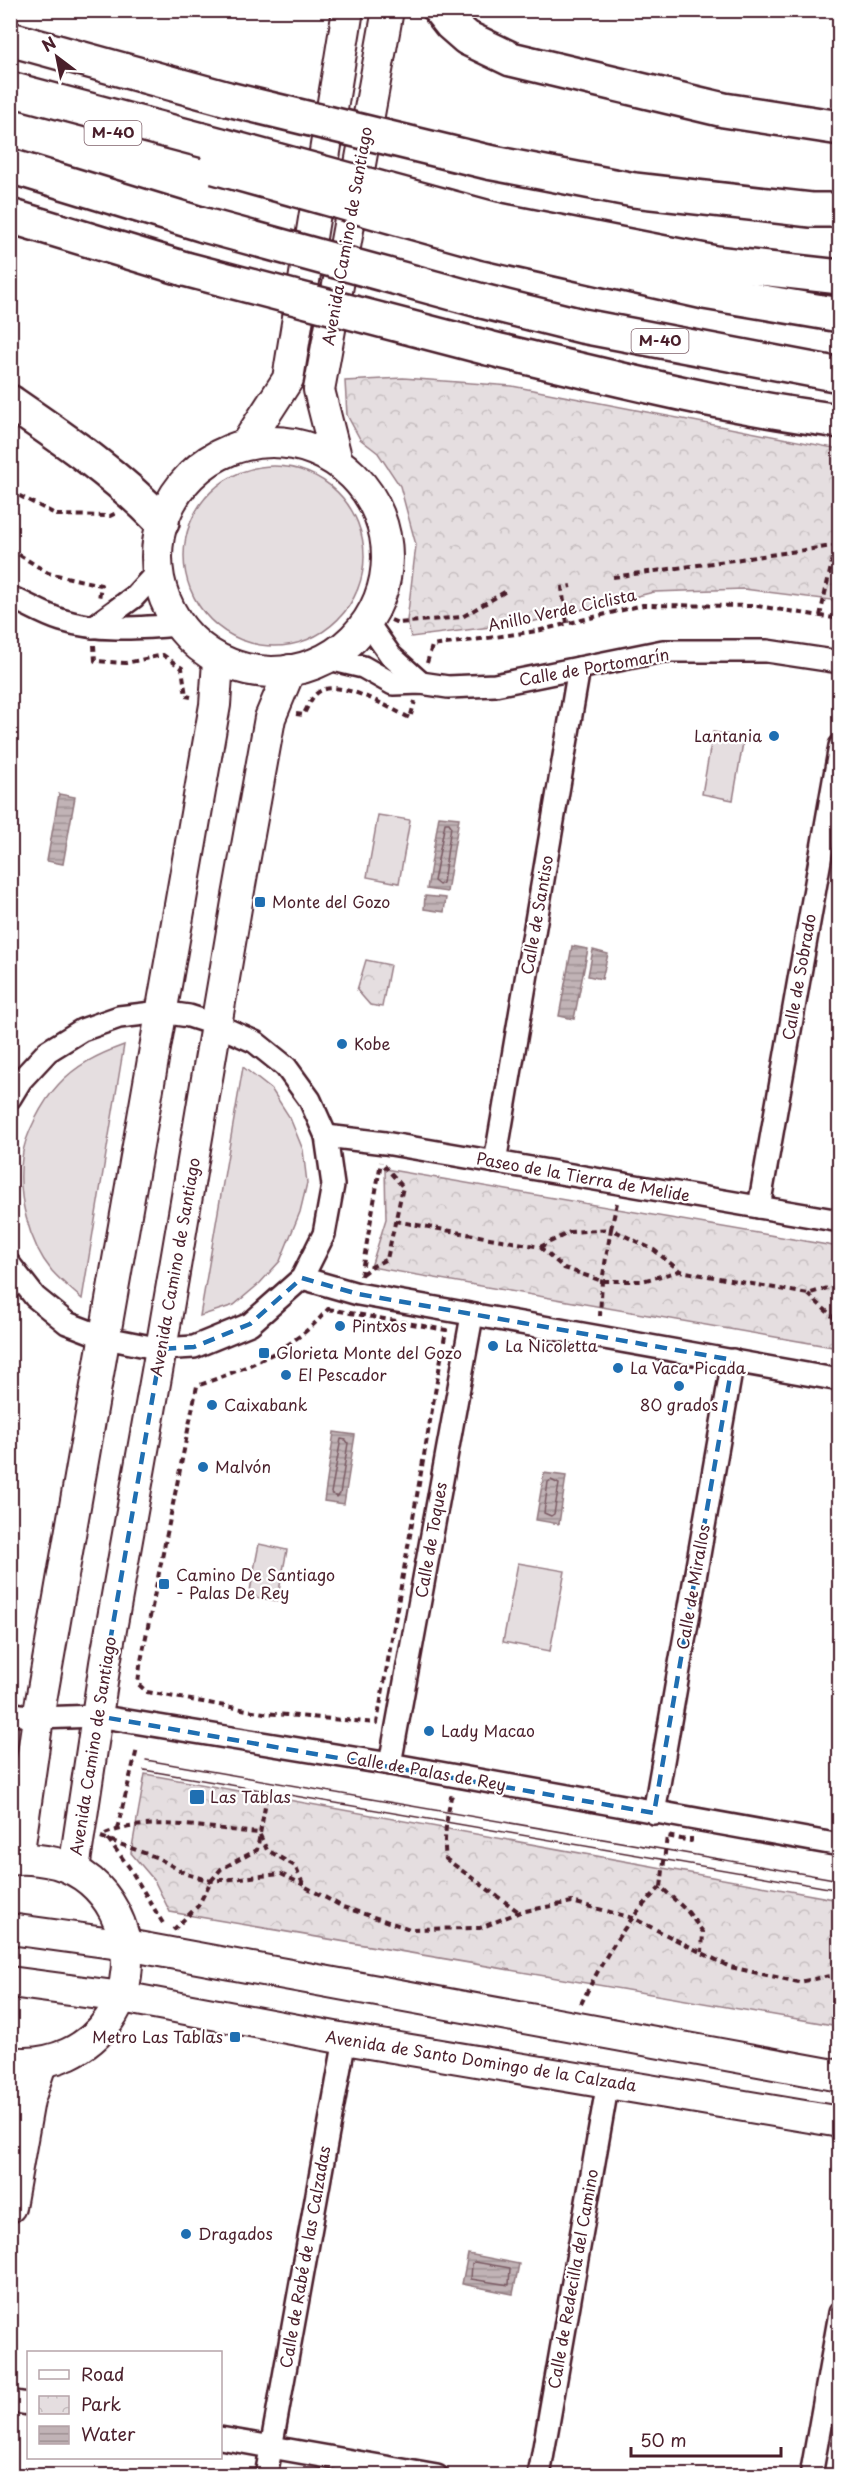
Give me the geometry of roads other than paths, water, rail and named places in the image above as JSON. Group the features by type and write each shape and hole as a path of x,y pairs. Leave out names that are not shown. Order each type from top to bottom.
{"highway":[{"path":"440,10 450,24 467,39 511,59 724,110 840,128"},
{"path":"10,39 228,99 488,162 634,190 811,210 840,210"},
{"path":"10,89 218,156"},
{"name":"M-40","path":"10,100 704,292 840,315"},
{"name":"M-40","path":"10,166 204,225 482,301 582,326 840,375"},
{"path":"10,216 185,269 488,348 671,392 800,416 840,421"},
{"path":"490,231 715,263 840,277"},
{"path":"10,402 92,458 151,511"}],"street":[{"name":"Avenida Camino de Santiago","path":"246,444 288,379 348,10"},
{"name":"Avenida Camino de Santiago","path":"337,461 319,390 388,10"},
{"path":"278,439 310,444 337,461 364,486 381,518 388,553 383,589 371,617 346,645 325,658 290,670 253,672 218,661 195,645 177,625 162,593 151,511 175,495 194,472 218,455 246,444 278,439"},
{"path":"93,627 134,597 158,571"},
{"path":"10,597 60,620 93,627 133,628 177,625"},
{"path":"371,617 391,656 421,684"},
{"name":"Calle de Portomarín","path":"325,658 363,667 393,684 448,687 495,685 663,651 767,651 840,662"},
{"path":"10,2062 41,2064 75,2052 104,2029 122,1997 128,1963 122,1926 109,1901 96,1886 74,1869 48,1861 14,1859 24,1716 106,1338 215,705 218,661"},
{"name":"Calle de Santiso","path":"495,1162 579,668"},
{"name":"Avenida Camino de Santiago","path":"74,1869 97,1716 270,718 290,670"},
{"name":"Calle de Sobrado","path":"759,1207 840,746"},
{"path":"10,1098 16,1079 48,1052 82,1030 119,1017 161,1012 189,1016 217,1025 255,1042 286,1067 310,1100 326,1136 333,1185 324,1234 302,1278 250,1324 194,1347 161,1349 106,1338 67,1323 35,1297 10,1265"},
{"name":"Paseo de la Tierra de Melide","path":"326,1136 383,1153 495,1162 840,1221"},
{"path":"302,1278 360,1285 472,1316 840,1380"},
{"name":"Calle de Toques","path":"390,1764 472,1316"},
{"name":"Calle de Mirallos","path":"654,1813 733,1360"},
{"name":"Calle de Palas de Rey","path":"24,1716 97,1716 390,1764 840,1845"},
{"path":"10,1929 127,1946 171,1940 575,2028 840,2076"},
{"name":"Avenida de Santo Domingo de la Calzada","path":"10,1982 122,1997 345,2039 840,2122"},
{"name":"Calle de Rabé de las Calzadas","path":"266,2475 345,2039"},
{"path":"10,2207 29,2100 41,2064"},
{"name":"Calle de Redecilla del Camino","path":"538,2475 608,2082"},
{"path":"811,2475 840,2313"},
{"path":"10,2401 27,2404"},
{"path":"222,2438 437,2475"}],"water":[{"path":"59,794 75,797 63,864 47,861"},
{"path":"439,816 459,818 447,892 427,889"},
{"path":"425,896 446,898 444,912 424,909"},
{"path":"572,946 588,949 574,1019 559,1016"},
{"path":"593,950 608,954 602,979 588,976"},
{"path":"334,1432 355,1435 344,1504 324,1501"},
{"path":"544,1473 566,1476 559,1524 536,1520"},
{"path":"468,2254 519,2264 513,2294 462,2284"}],"tram line":[{"path":"146,1760 840,1880"},
{"path":"144,1770 840,1890"}],"place":[{"name":"Lantania","path":"774,736"},
{"name":"Monte del Gozo","path":"260,902"},
{"name":"Kobe","path":"342,1044"},
{"name":"Pintxos","path":"340,1326"},
{"name":"La Nicoletta","path":"493,1346"},
{"name":"Glorieta Monte del Gozo","path":"264,1353"},
{"name":"La Vaca Picada","path":"618,1368"},
{"name":"El Pescador","path":"286,1375"},
{"name":"80 grados","path":"679,1386"},
{"name":"Caixabank","path":"212,1405"},
{"name":"Malvón","path":"203,1467"},
{"name":"Camino De Santiago - Palas De Rey","path":"164,1584"},
{"name":"Lady Macao","path":"429,1731"},
{"name":"Las Tablas","path":"197,1797"},
{"name":"Metro Las Tablas","path":"235,2037"},
{"name":"Dragados","path":"186,2234"}]}
